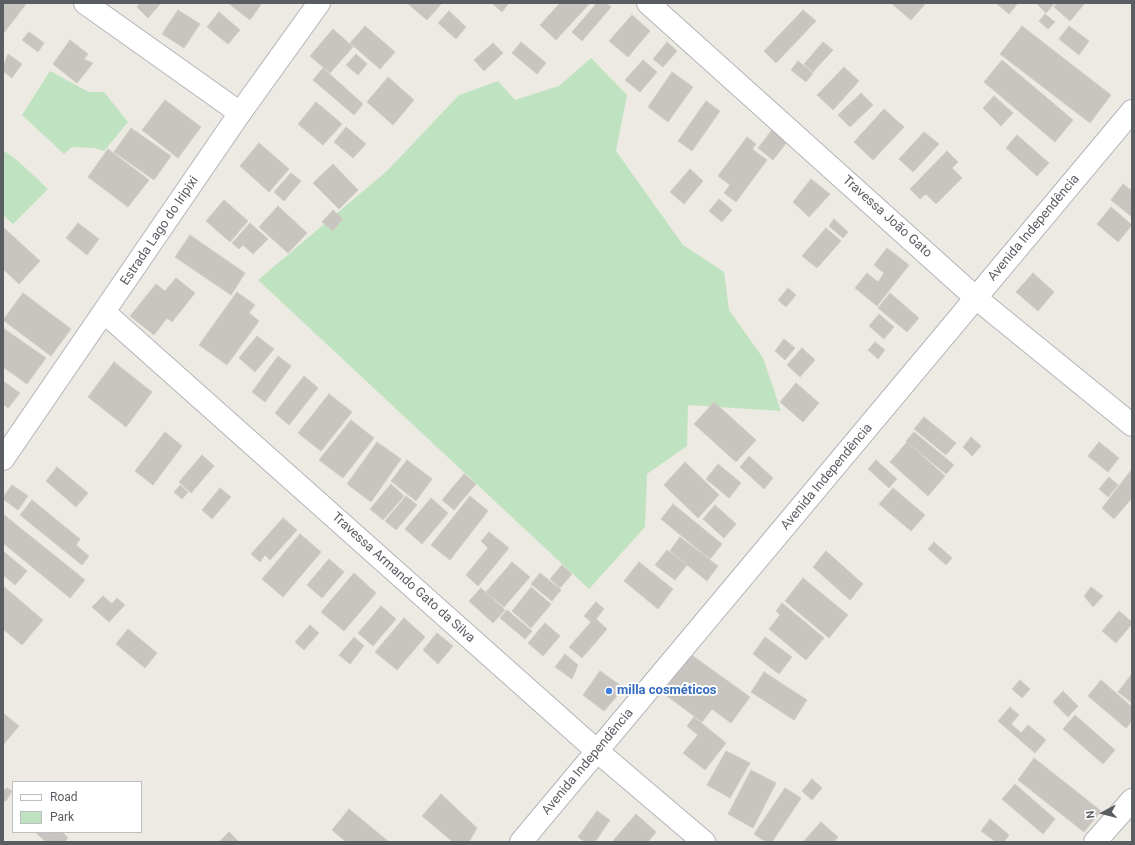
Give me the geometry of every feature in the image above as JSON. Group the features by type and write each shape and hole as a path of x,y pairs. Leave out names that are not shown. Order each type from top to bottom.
{"street":[{"path":"85,3 240,113"},
{"name":"Estrada Lago do Iripixi","path":"3,459 240,113 318,3"},
{"name":"Travessa João Gato","path":"648,3 976,298 1132,425"},
{"name":"Avenida Independência","path":"521,842 1132,111"},
{"name":"Travessa Armando Gato da Silva","path":"104,312 597,751 704,842"},
{"path":"1095,842 1132,800"}],"green space":[{"path":"591,58 627,95 616,151 683,245 724,272 729,310 763,358 781,411 688,405 687,446 647,474 645,527 589,589 258,280 387,171 459,95 498,81 515,100 559,86"},
{"path":"50,71 89,92 104,92 128,122 104,151 95,148 72,147 64,154 22,115"},
{"path":"3,150 18,161 48,189 13,224 3,215"}],"building":[{"path":"5,3 26,4 3,34 3,6"},
{"path":"140,3 161,3 148,18 137,7"},
{"path":"228,3 262,3 250,20"},
{"path":"407,3 442,3 427,20"},
{"path":"492,3 509,3 502,12"},
{"path":"560,3 590,3 556,40 540,25"},
{"path":"597,3 606,3 611,7 582,41 572,32"},
{"path":"891,3 926,3 911,20"},
{"path":"996,3 1018,3 1009,14"},
{"path":"1036,3 1052,3 1054,4 1046,13"},
{"path":"1057,3 1085,3 1070,21 1054,7"},
{"path":"178,10 200,24 184,48 162,34"},
{"path":"803,10 816,21 776,63 764,51"},
{"path":"449,11 466,27 456,39 438,23"},
{"path":"219,12 240,30 228,44 207,27"},
{"path":"1045,14 1055,22 1048,29 1039,21"},
{"path":"632,15 650,31 628,57 609,41"},
{"path":"365,26 395,52 380,69 350,43"},
{"path":"1022,26 1111,95 1090,123 1000,54"},
{"path":"1069,26 1089,41 1079,55 1059,39"},
{"path":"333,29 353,47 330,73 310,56"},
{"path":"29,32 44,43 38,52 22,40"},
{"path":"70,40 88,54 84,59 93,63 77,83 53,64"},
{"path":"521,42 546,63 537,74 512,53"},
{"path":"667,42 677,51 663,67 653,59"},
{"path":"823,42 833,50 813,72 804,64"},
{"path":"493,43 503,53 484,71 474,60"},
{"path":"8,54 22,64 12,78 3,71"},
{"path":"356,54 367,64 358,75 346,65"},
{"path":"643,60 657,72 640,92 625,80"},
{"path":"1002,60 1073,120 1055,142 984,82"},
{"path":"798,61 813,73 806,82 791,70"},
{"path":"844,67 859,81 833,110 817,95"},
{"path":"323,68 363,104 354,115 313,80"},
{"path":"672,72 693,87 668,122 648,107"},
{"path":"388,77 414,100 393,125 367,102"},
{"path":"861,93 873,105 850,127 838,115"},
{"path":"994,96 1013,113 1001,126 983,108"},
{"path":"165,100 201,127 178,158 142,130"},
{"path":"706,101 720,111 692,151 678,141"},
{"path":"316,102 342,124 323,145 298,124"},
{"path":"884,109 904,127 873,160 854,142"},
{"path":"775,126 790,138 773,160 758,148"},
{"path":"346,127 366,144 353,158 334,142"},
{"path":"131,128 171,156 154,180 114,152"},
{"path":"924,132 939,144 913,172 899,159"},
{"path":"1017,135 1049,163 1037,176 1006,148"},
{"path":"747,137 756,144 752,149 767,160 736,202 724,193 730,185 718,176"},
{"path":"259,143 289,169 269,192 240,166"},
{"path":"108,149 149,180 128,207 88,177"},
{"path":"947,151 958,162 952,168 962,178 936,204 926,194 920,199 910,189"},
{"path":"333,164 358,190 339,209 313,183"},
{"path":"690,169 703,181 684,204 670,192"},
{"path":"291,173 301,181 284,201 274,192"},
{"path":"811,179 830,194 809,217 793,202"},
{"path":"1123,184 1132,191 1132,217 1111,200"},
{"path":"719,199 732,210 722,222 709,211"},
{"path":"224,200 248,221 230,242 206,221"},
{"path":"278,206 307,233 288,253 259,227"},
{"path":"1111,207 1132,225 1118,242 1097,224"},
{"path":"333,210 343,219 333,231 322,222"},
{"path":"834,219 848,232 843,238 829,226"},
{"path":"78,223 99,239 87,255 66,238"},
{"path":"250,223 268,239 253,254 243,245 239,249 232,243"},
{"path":"3,227 40,261 19,284 3,269"},
{"path":"826,228 841,241 817,268 802,256"},
{"path":"190,235 245,273 231,295 175,257"},
{"path":"887,248 909,265 877,306 855,288 867,273 878,282 884,273 874,265"},
{"path":"1033,273 1054,292 1038,311 1016,292"},
{"path":"176,278 195,293 172,322 167,318 154,335 130,316 156,284 165,291"},
{"path":"788,288 796,295 786,307 778,300"},
{"path":"237,292 255,305 249,313 259,321 227,365 199,345"},
{"path":"23,293 71,329 51,356 3,320"},
{"path":"890,293 919,318 907,332 878,308"},
{"path":"879,314 894,327 884,339 869,326"},
{"path":"3,328 46,358 27,384 3,367"},
{"path":"257,336 274,349 255,372 239,358"},
{"path":"784,339 795,348 785,360 775,351"},
{"path":"875,342 885,350 878,359 868,350"},
{"path":"802,348 815,360 800,377 787,365"},
{"path":"278,356 291,366 265,402 252,392"},
{"path":"114,362 152,392 126,427 88,397"},
{"path":"304,376 318,388 289,425 275,413"},
{"path":"3,381 20,393 8,408 3,404"},
{"path":"796,383 819,403 803,422 780,402"},
{"path":"329,394 352,412 321,451 298,433"},
{"path":"714,402 756,440 736,462 694,424"},
{"path":"924,417 956,443 946,455 914,429"},
{"path":"351,420 374,438 343,478 319,460"},
{"path":"165,432 182,446 153,485 135,471"},
{"path":"914,432 954,465 946,474 906,441"},
{"path":"971,437 981,446 972,456 963,447"},
{"path":"377,442 401,459 371,502 347,484"},
{"path":"907,442 945,476 928,496 890,462"},
{"path":"1099,442 1119,458 1108,472 1088,456"},
{"path":"202,455 214,466 191,493 179,482"},
{"path":"749,456 773,478 764,489 740,467"},
{"path":"407,460 432,479 416,501 391,481"},
{"path":"876,460 897,479 889,488 868,469"},
{"path":"685,462 719,495 698,518 664,485"},
{"path":"718,464 741,483 729,498 706,479"},
{"path":"57,467 88,493 76,507 46,481"},
{"path":"1132,469 1132,498 1114,519 1102,508"},
{"path":"464,474 476,484 454,510 442,500"},
{"path":"1109,477 1118,485 1108,497 1099,489"},
{"path":"391,484 404,496 383,520 370,509"},
{"path":"12,485 28,496 18,510 3,499"},
{"path":"180,485 188,492 182,499 174,492"},
{"path":"220,488 231,497 212,519 202,510"},
{"path":"893,488 925,515 911,531 879,504"},
{"path":"406,496 417,505 396,530 385,521"},
{"path":"470,496 488,511 450,560 431,545"},
{"path":"431,498 448,513 422,544 405,529"},
{"path":"32,500 80,539 76,545 89,556 82,565 20,515"},
{"path":"673,504 722,544 710,559 661,519"},
{"path":"715,505 736,524 724,538 703,519"},
{"path":"3,514 85,580 70,598 3,543"},
{"path":"283,518 297,530 270,560 265,555 260,562 251,554"},
{"path":"489,532 509,548 478,586 466,575 488,548 481,541"},
{"path":"300,534 321,552 283,597 262,579"},
{"path":"680,537 718,566 707,581 670,551"},
{"path":"934,542 952,558 946,565 928,549"},
{"path":"667,550 687,565 675,580 655,565"},
{"path":"3,551 27,571 15,585 3,575"},
{"path":"826,551 863,584 850,600 813,567"},
{"path":"329,559 344,572 322,598 307,585"},
{"path":"512,562 530,577 504,607 486,592"},
{"path":"639,562 673,589 658,609 624,581"},
{"path":"562,565 572,574 560,588 550,579"},
{"path":"354,573 376,593 344,631 321,612"},
{"path":"540,573 561,590 552,601 531,584"},
{"path":"803,578 848,615 829,638 785,601"},
{"path":"3,586 43,620 22,645 3,629"},
{"path":"531,587 551,604 531,628 512,611"},
{"path":"1091,587 1103,596 1093,607 1084,596"},
{"path":"481,588 505,610 493,623 469,601"},
{"path":"103,596 112,604 117,598 125,605 109,622 92,607"},
{"path":"596,602 604,609 596,619 607,629 582,658 569,647 591,622 584,616"},
{"path":"782,603 824,638 806,660 769,629 780,615 776,611"},
{"path":"381,606 396,619 373,646 358,633"},
{"path":"507,610 532,631 525,639 500,618"},
{"path":"1119,611 1132,622 1132,624 1116,643 1102,631"},
{"path":"404,618 425,637 397,670 375,652"},
{"path":"545,623 560,636 543,656 528,643"},
{"path":"310,625 319,633 304,650 295,642"},
{"path":"128,629 157,653 145,668 116,644"},
{"path":"437,633 453,646 438,664 423,650"},
{"path":"354,637 364,646 350,664 339,655"},
{"path":"765,637 792,657 779,674 753,654"},
{"path":"565,654 578,665 572,679 555,667"},
{"path":"690,654 750,697 731,723 712,709 702,722 663,693"},
{"path":"600,671 624,688 604,711 583,695"},
{"path":"764,672 807,700 794,720 751,692"},
{"path":"1131,675 1132,676 1132,703 1118,692"},
{"path":"1020,680 1030,689 1022,698 1012,689"},
{"path":"1101,680 1132,707 1132,721 1126,728 1088,696"},
{"path":"1063,691 1078,706 1068,717 1053,702"},
{"path":"1010,707 1019,715 1011,724 1021,733 1028,725 1046,740 1035,753 998,721"},
{"path":"3,713 19,726 3,745"},
{"path":"1075,715 1115,750 1103,764 1063,729"},
{"path":"694,717 726,743 705,770 683,753 698,735 687,726"},
{"path":"726,751 750,763 730,798 707,785"},
{"path":"1034,758 1101,811 1084,832 1018,780"},
{"path":"751,770 776,783 753,828 728,814"},
{"path":"812,779 822,788 812,800 802,791"},
{"path":"1015,784 1055,819 1043,834 1002,799"},
{"path":"7,788 12,791 6,801 3,800 3,791"},
{"path":"785,788 801,798 772,842 766,842 754,834"},
{"path":"441,794 477,828 469,842 453,842 422,816"},
{"path":"349,809 389,842 346,842 332,830"},
{"path":"597,811 610,820 595,842 585,842 578,837"},
{"path":"636,814 656,832 648,842 612,842"},
{"path":"990,819 1009,835 1004,842 996,842 981,831"},
{"path":"821,822 838,837 834,842 803,842"},
{"path":"229,832 239,842 219,842"},
{"path":"36,833 63,833 68,838 64,842 46,842"}],"place":[{"name":"milla cosméticos","path":"609,691"}]}
